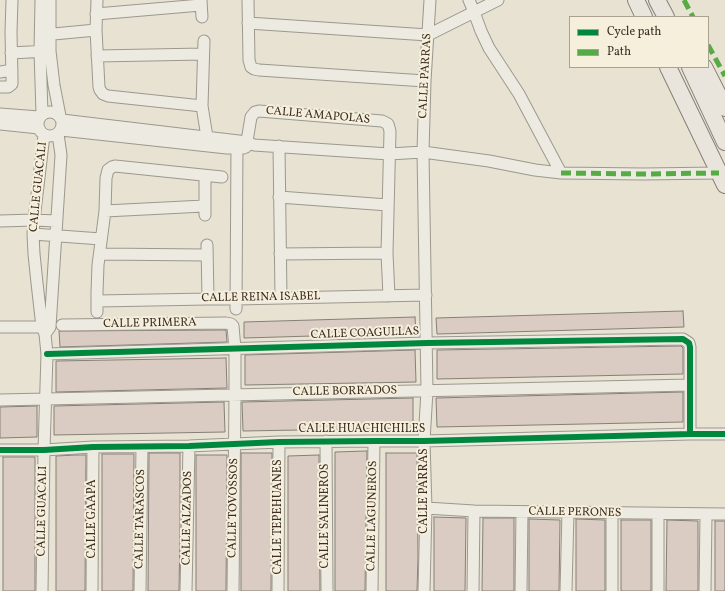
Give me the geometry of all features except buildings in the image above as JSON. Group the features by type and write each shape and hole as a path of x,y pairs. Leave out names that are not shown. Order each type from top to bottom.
{"highway":[{"path":"657,0 665,16"},
{"path":"668,68 722,179"},
{"path":"690,68 725,142"},
{"path":"705,68 725,108"}],"street":[{"path":"0,87 8,87 12,84 11,53 5,32 12,0"},
{"name":"CALLE GUACALI","path":"41,0 45,34 45,51 34,220 34,254 45,304 47,354 42,591"},
{"name":"CALLE GUACALI","path":"45,34 50,0"},
{"path":"97,0 97,56 99,87 103,94 108,96 202,106"},
{"path":"248,0 249,63 254,69 425,81"},
{"name":"CALLE PARRAS","path":"424,591 426,508 424,441 427,390 427,343 423,152 425,81 430,0"},
{"path":"469,0 489,48 519,94 561,173"},
{"path":"248,23 428,35 498,0"},
{"path":"626,0 640,8"},
{"path":"96,14 201,3 202,18"},
{"path":"45,34 96,30"},
{"path":"204,41 202,106 207,137"},
{"path":"11,53 45,51"},
{"name":"CALLE GUACALI","path":"45,51 54,85 60,125 61,155 55,236 45,304"},
{"path":"97,56 203,54"},
{"path":"0,72 12,75"},
{"name":"CALLE AMAPOLAS","path":"244,145 251,117 255,112 259,111 382,121 390,127 389,154"},
{"path":"0,114 41,124 49,136 54,136 60,125 56,113 51,112 47,112 41,124"},
{"path":"0,124 41,124"},
{"path":"60,125 219,147 244,145 279,146 389,154 423,152 561,173 642,174 722,179"},
{"path":"60,125 207,137 244,145"},
{"path":"236,304 244,145"},
{"path":"279,146 281,298"},
{"path":"389,154 387,253 389,296"},
{"path":"97,312 97,280 108,170 115,166 222,177"},
{"path":"105,212 205,210 205,176"},
{"path":"279,197 388,205"},
{"path":"0,222 34,220 56,221"},
{"path":"34,234 101,239"},
{"path":"100,254 206,250 208,298"},
{"path":"280,254 387,253"},
{"name":"CALLE REINA ISABEL","path":"97,301 208,298 236,304 281,298 426,295"},
{"name":"CALLE PRIMERA","path":"62,325 226,323 232,324 234,329"},
{"path":"0,327 46,329"},
{"name":"CALLE TOVOSSOS","path":"233,591 235,394 234,329"},
{"name":"CALLE COAGULLAS","path":"47,354 427,343 683,339 690,347 690,385"},
{"path":"690,385 690,434"},
{"name":"CALLE BORRADOS","path":"0,400 690,385"},
{"name":"CALLE HUACHICHILES","path":"0,450 189,446 280,442 424,441 725,434"},
{"name":"CALLE LAGUNEROS","path":"372,591 374,441"},
{"name":"CALLE TEPEHUANES","path":"278,591 280,442"},
{"name":"CALLE SALINEROS","path":"326,442 327,591"},
{"name":"CALLE ALZADOS","path":"186,591 189,446"},
{"name":"CALLE GAAPA","path":"92,591 93,447"},
{"name":"CALLE TARASCOS","path":"140,591 142,447"},
{"name":"CALLE PERONES","path":"426,508 522,512 725,514"},
{"path":"473,591 474,511"},
{"path":"521,591 522,512"},
{"path":"566,591 568,512"},
{"path":"612,513 612,591"},
{"path":"658,514 658,591"},
{"path":"705,591 706,514"}],"marked path":[{"path":"684,0 692,16"},
{"path":"709,47 725,76"},
{"path":"561,173 719,173"}],"cycle path":[{"path":"47,354 427,343 683,339 689,343 690,347 690,434"},
{"path":"0,450 189,446 279,442 424,441 725,434"}]}
